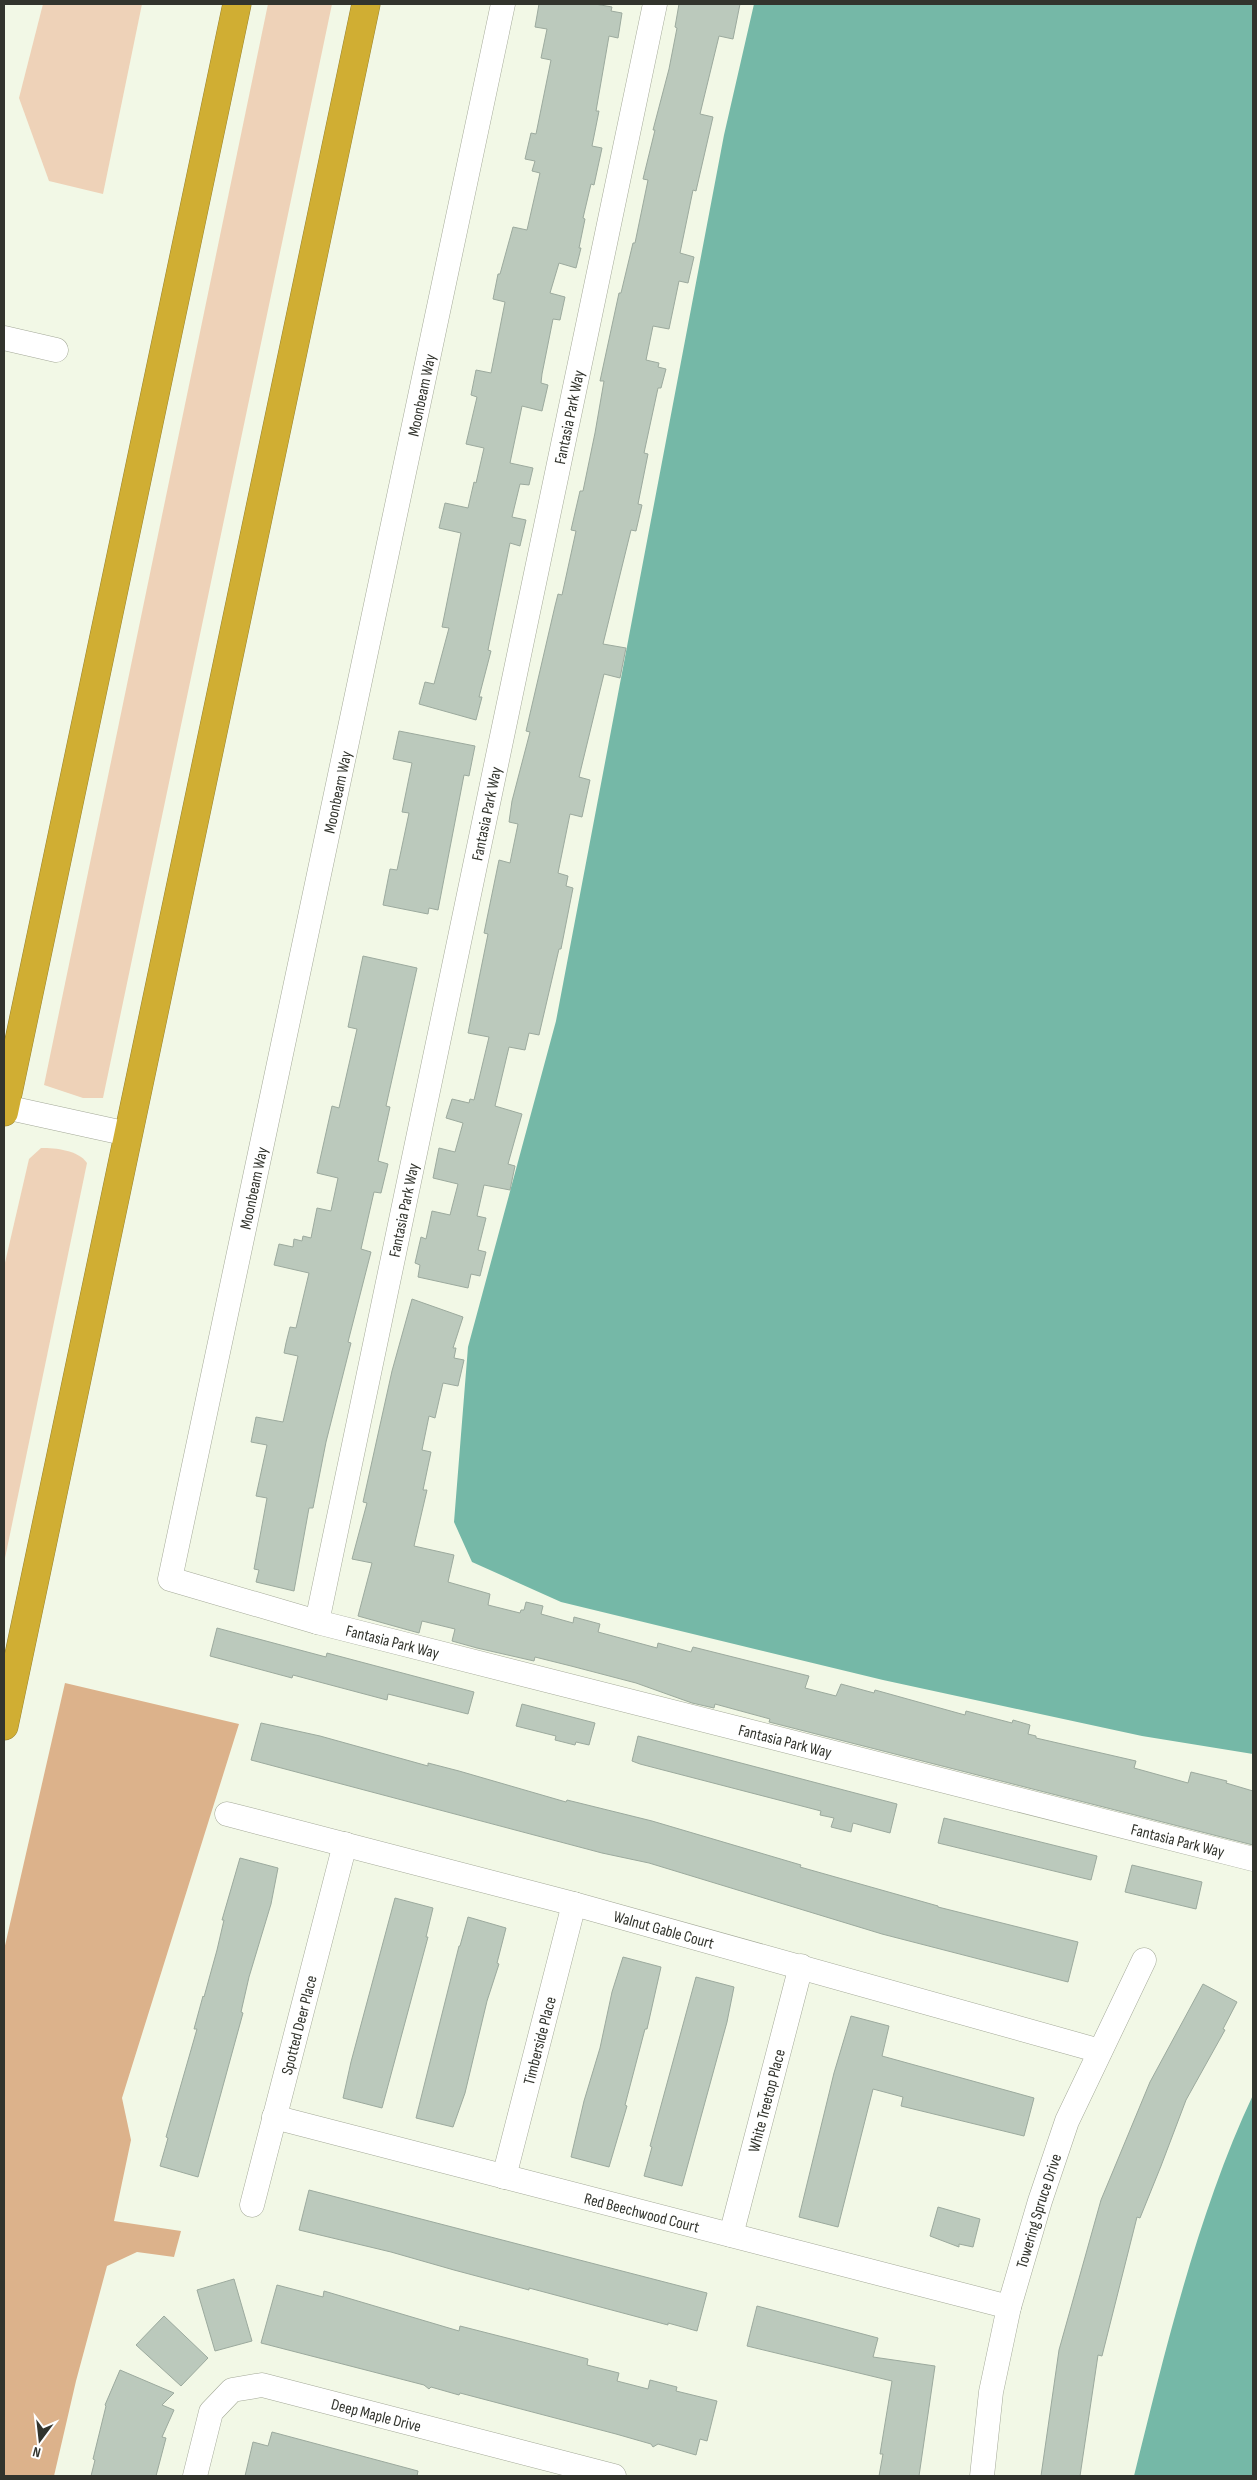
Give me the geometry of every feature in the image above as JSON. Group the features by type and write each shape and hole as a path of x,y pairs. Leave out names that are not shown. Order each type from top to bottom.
{"highway":[{"path":"4,1110 237,4"},
{"path":"4,1726 366,4"}],"street":[{"name":"Moonbeam Way","path":"170,1579 503,4"},
{"name":"Fantasia Park Way","path":"317,1622 655,4"},
{"path":"4,338 56,350"},
{"path":"4,1110 128,1134"},
{"name":"Fantasia Park Way","path":"170,1579 317,1622 1253,1859"},
{"name":"Walnut Gable Court","path":"228,1814 574,1904 1100,2051"},
{"name":"Spotted Deer Place","path":"252,2205 345,1844"},
{"name":"Timberside Place","path":"504,2177 574,1904"},
{"name":"Towering Spruce Drive","path":"982,2476 991,2392 1009,2307 1067,2121 1144,1960"},
{"name":"White Treetop Place","path":"731,2236 801,1966"},
{"name":"Red Beechwood Court","path":"274,2117 1009,2307"},
{"name":"Deep Maple Drive","path":"195,2476 211,2412 232,2390 262,2385 614,2476"}],"shaded area":[{"path":"43,4 142,4 103,194 49,181 19,98"},
{"path":"268,4 332,4 103,1098 83,1098 44,1085"},
{"path":"41,1148 60,1149 78,1155 87,1163 4,1563 4,1267 29,1159"},
{"path":"65,1683 239,1724 122,2098 131,2140 114,2221 181,2231 174,2257 137,2252 107,2266 76,2381 54,2476 4,2476 4,1950"}],"water":[{"path":"754,4 1253,4 1253,1754 1142,1736 883,1680 561,1602 472,1562 454,1522 468,1347 556,1021 724,135"},
{"path":"1253,2095 1253,2476 1134,2476 1184,2282 1216,2186 1233,2140"}],"building":[{"path":"539,4 595,4 612,7 611,11 622,13 618,38 609,36 596,111 599,111 592,146 602,148 594,185 591,184 583,218 585,219 579,248 581,248 576,268 559,263 550,293 565,297 560,320 553,319 542,374 541,383 548,385 542,411 522,406 510,463 533,468 529,485 520,484 512,517 526,520 520,546 510,543 488,650 491,651 479,697 482,697 476,720 419,704 425,682 434,684 449,628 442,627 461,533 439,528 445,503 468,508 474,482 476,483 484,448 466,444 477,397 471,395 476,370 491,373 505,302 493,299 498,274 500,274 513,227 527,230 540,173 532,171 535,161 525,159 531,133 536,134 551,60 541,58 547,29 535,27"},
{"path":"679,4 740,4 733,39 719,36 700,114 713,117 696,191 693,190 680,253 694,257 688,283 679,281 669,329 653,326 646,360 659,363 658,367 666,369 661,388 658,388 644,453 648,454 638,504 642,505 636,531 631,530 603,644 626,648 620,678 604,674 579,777 590,780 582,817 570,814 558,873 568,876 566,886 573,888 561,949 559,949 539,1035 529,1033 525,1050 509,1047 495,1106 522,1114 508,1164 515,1166 510,1190 484,1185 477,1216 486,1218 478,1250 486,1252 480,1276 471,1274 468,1288 418,1277 420,1265 415,1263 421,1237 426,1239 432,1211 450,1215 458,1184 433,1178 439,1148 455,1152 463,1123 446,1118 452,1099 469,1103 470,1099 474,1100 489,1037 468,1033 488,934 484,933 499,860 510,863 518,824 509,822 512,801 530,732 526,731 555,606 558,594 562,595 576,531 571,530 580,491 583,491 595,433 604,381 600,381 619,293 621,293 633,243 635,243 648,180 643,179 655,130 653,130 669,69 677,28 675,27"},
{"path":"399,731 475,746 469,776 464,775 438,910 429,908 428,914 383,905 390,869 397,870 409,813 402,812 412,763 393,759"},
{"path":"363,956 417,968 386,1106 390,1107 378,1161 388,1164 381,1193 374,1192 361,1249 371,1252 348,1342 351,1343 326,1442 313,1508 309,1508 294,1591 256,1582 259,1570 254,1569 267,1498 256,1496 267,1445 251,1442 256,1417 283,1422 298,1356 284,1353 290,1327 296,1328 309,1273 274,1265 279,1244 293,1247 294,1239 302,1241 303,1236 311,1238 317,1208 331,1211 338,1178 317,1173 332,1106 339,1108 357,1029 348,1027"},
{"path":"412,1299 463,1317 453,1348 456,1348 454,1358 464,1360 458,1386 443,1383 435,1418 429,1416 422,1450 431,1452 423,1490 427,1490 414,1546 454,1555 448,1582 490,1594 488,1605 520,1613 521,1610 524,1610 526,1602 543,1606 541,1614 573,1623 574,1617 600,1624 598,1632 657,1648 658,1643 691,1652 693,1647 809,1676 805,1688 836,1696 841,1684 874,1693 875,1690 965,1715 966,1711 1012,1723 1013,1720 1030,1725 1028,1734 1036,1736 1036,1738 1136,1761 1134,1768 1188,1783 1191,1772 1227,1781 1226,1783 1253,1791 1253,1845 769,1722 770,1719 715,1704 714,1708 692,1703 636,1683 571,1666 535,1657 534,1661 477,1648 452,1641 455,1629 422,1621 419,1633 358,1616 372,1563 352,1559 367,1503 363,1502 392,1371"},
{"path":"217,1628 326,1657 327,1653 474,1692 468,1714 388,1694 387,1700 293,1675 292,1678 210,1656"},
{"path":"522,1704 595,1723 589,1745 576,1742 575,1745 555,1740 556,1736 516,1726"},
{"path":"261,1723 320,1736 428,1766 428,1763 459,1771 566,1802 567,1800 652,1821 938,1907 1078,1942 1068,1982 882,1934 649,1863 602,1853 251,1760"},
{"path":"638,1736 897,1804 890,1833 853,1823 851,1832 831,1827 834,1818 820,1815 821,1811 632,1761"},
{"path":"944,1818 1097,1856 1091,1880 938,1843"},
{"path":"240,1858 278,1868 271,1904 249,1977 241,2012 243,2013 198,2177 160,2166 168,2138 166,2137 197,2029 194,2029 217,1950 224,1920 222,1920"},
{"path":"1132,1865 1202,1882 1196,1909 1125,1892"},
{"path":"395,1898 433,1908 426,1937 428,1937 382,2108 343,2098"},
{"path":"468,1917 506,1928 497,1963 499,1964 487,2001 465,2093 453,2127 416,2118"},
{"path":"623,1957 661,1967 647,2029 645,2029 625,2105 627,2106 609,2167 571,2157 584,2101 600,2048 612,1992"},
{"path":"696,1977 734,1987 727,2022 682,2186 644,2176 652,2147 650,2146"},
{"path":"1203,1984 1237,2002 1223,2029 1225,2030 1186,2100 1140,2218 1137,2217 1102,2356 1098,2355 1080,2476 1041,2476 1059,2350 1101,2200 1150,2082"},
{"path":"851,2016 889,2026 882,2056 1034,2098 1024,2136 901,2106 903,2097 873,2089 838,2227 799,2217 834,2073"},
{"path":"309,2190 707,2293 697,2331 529,2288 529,2290 391,2252 299,2230"},
{"path":"938,2207 980,2219 973,2247 959,2244 959,2247 930,2236"},
{"path":"234,2279 252,2341 215,2351 197,2290"},
{"path":"277,2285 323,2297 324,2291 459,2331 460,2326 588,2359 587,2365 619,2373 617,2381 648,2389 650,2380 677,2387 676,2391 717,2401 707,2441 700,2439 696,2455 658,2444 653,2447 651,2444 616,2434 460,2393 459,2395 431,2387 429,2389 424,2385 261,2343"},
{"path":"757,2306 878,2338 873,2357 935,2366 919,2476 879,2476 883,2454 880,2454 892,2381 747,2346"},
{"path":"164,2316 208,2358 181,2386 136,2345"},
{"path":"120,2370 174,2393 162,2405 174,2410 162,2437 166,2438 156,2476 91,2476 105,2405"},
{"path":"272,2432 418,2471 417,2476 245,2476 253,2442 268,2446"}]}
